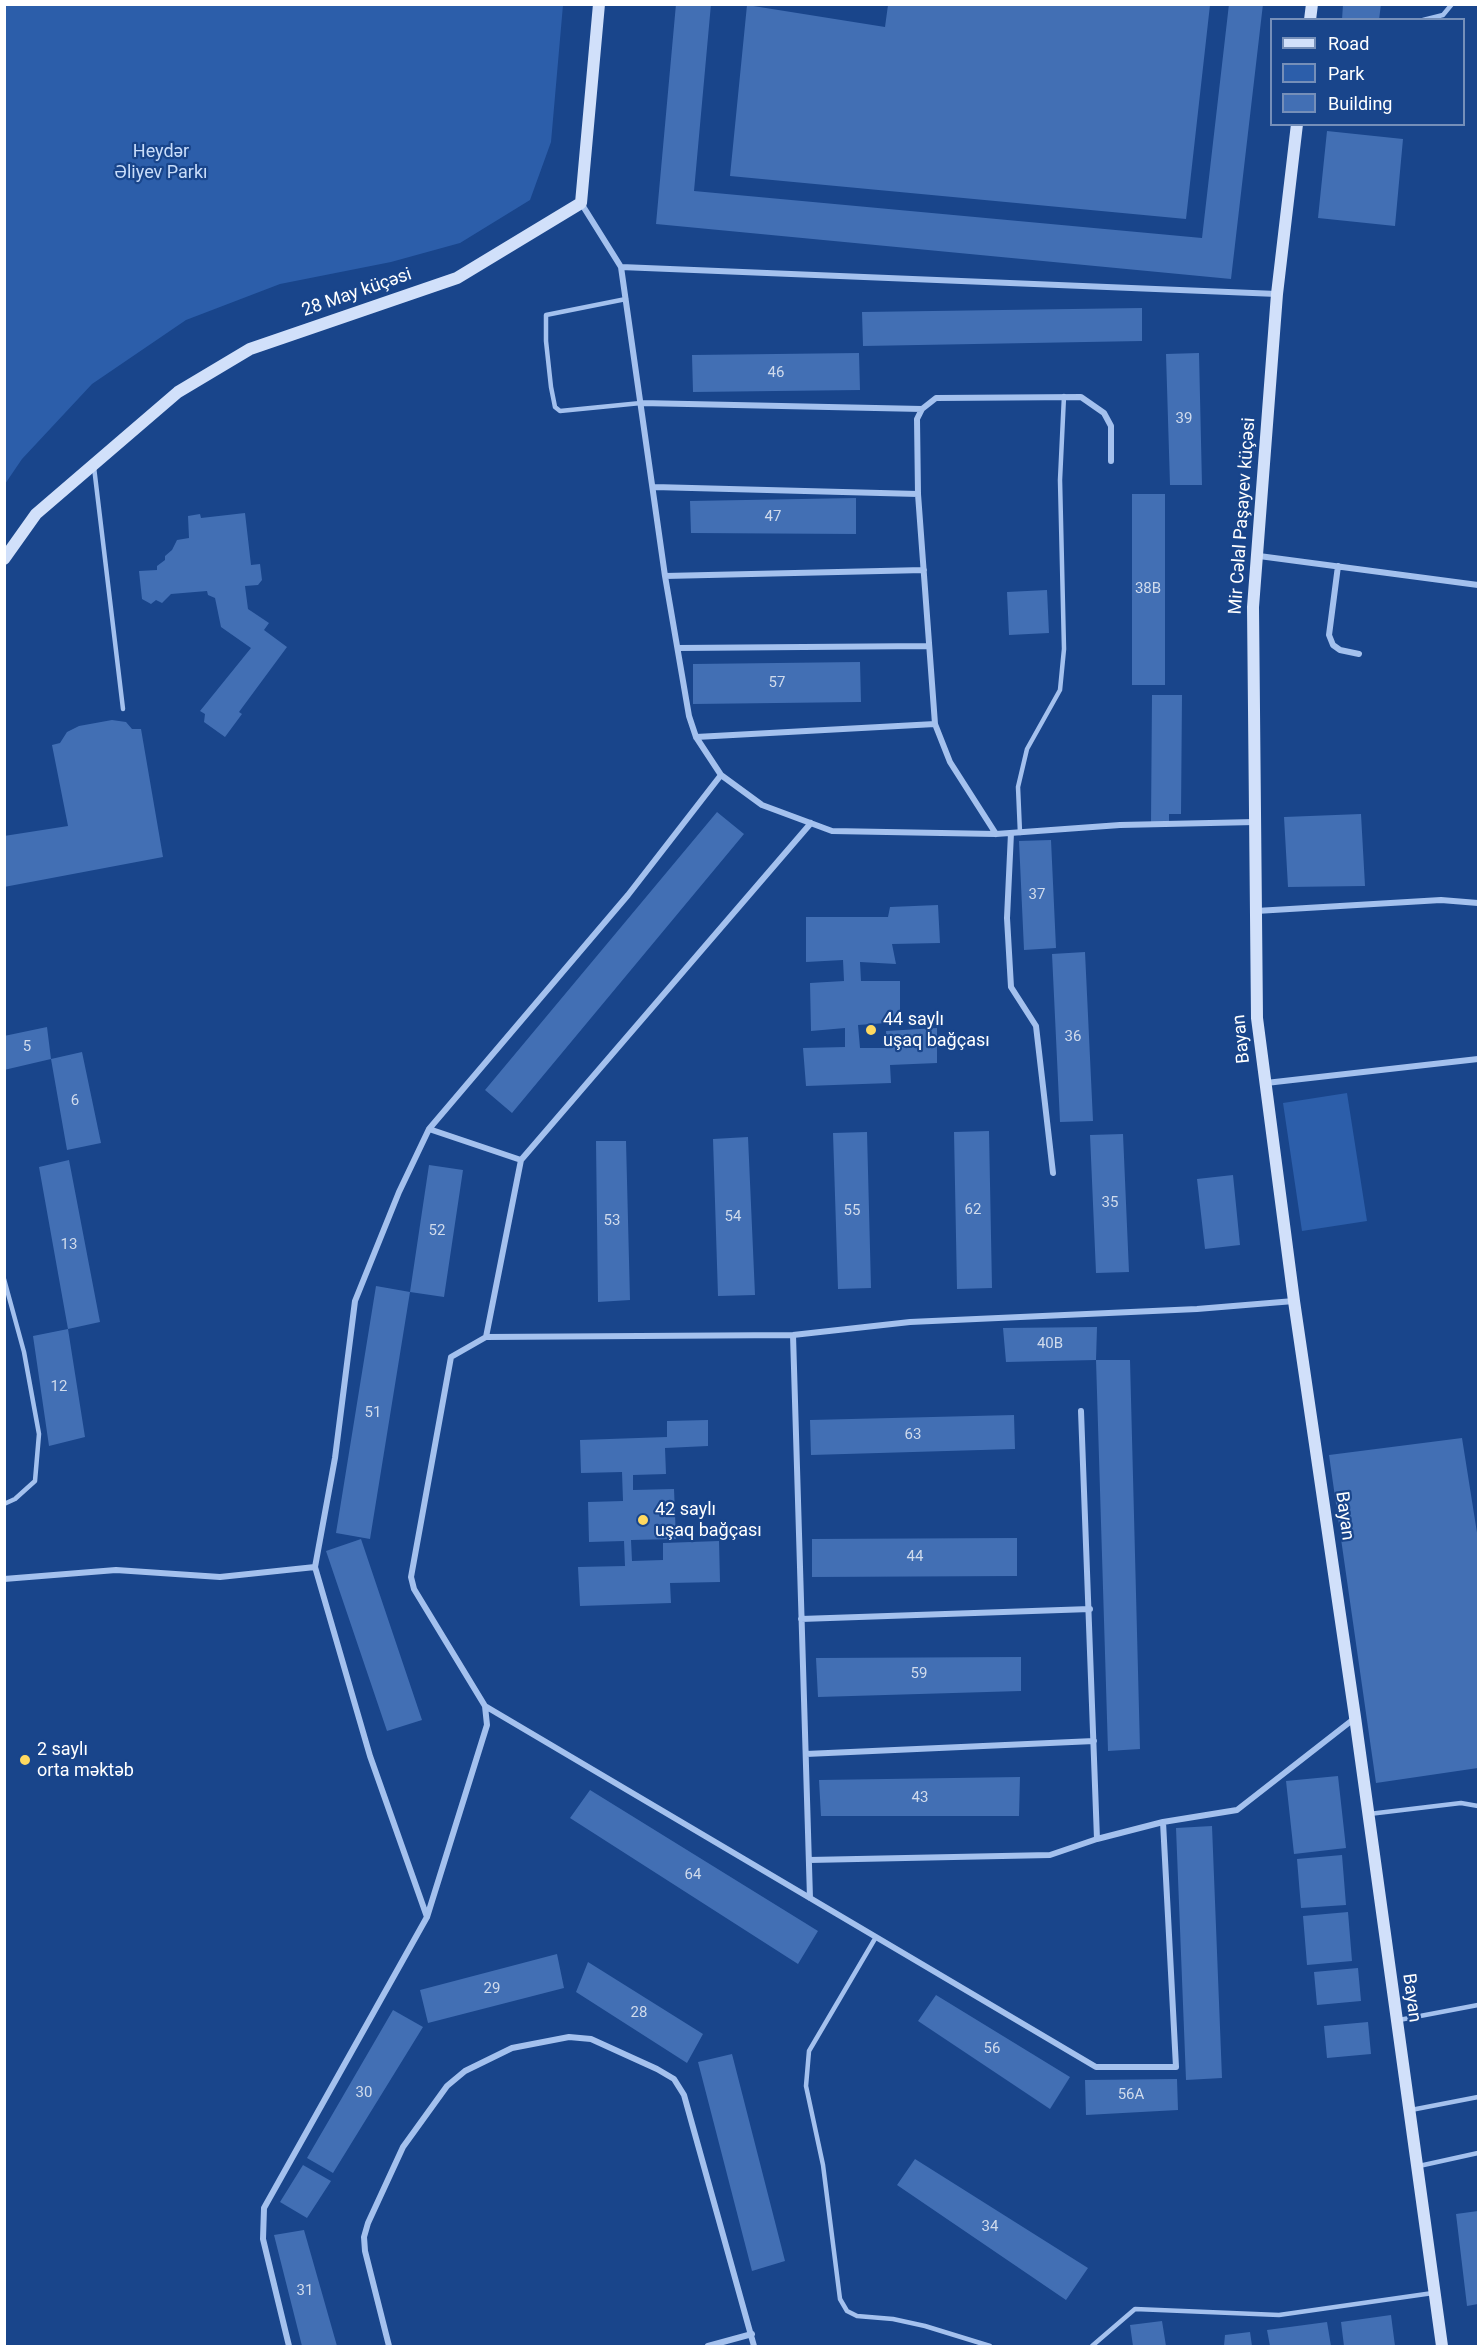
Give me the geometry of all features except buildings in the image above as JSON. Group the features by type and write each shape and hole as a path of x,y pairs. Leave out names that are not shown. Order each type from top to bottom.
{"street":[{"path":"599,4 581,203 621,267 665,576 689,716 696,737 721,775 762,805 832,831 996,834 1120,825 1255,822"},
{"name":"Mir Cəlal Paşayev küçəsi","path":"1256,911 1253,607 1259,556 1277,294 1297,126"},
{"name":"28 May küçəsi","path":"4,559 36,514 178,392 250,349 457,278 581,203"},
{"path":"621,267 1277,294"},
{"path":"996,834 950,762 935,724 918,494 917,419 922,410 936,398 1081,397 1104,413 1111,426 1111,461"},
{"path":"641,403 922,410"},
{"path":"654,487 918,494"},
{"path":"1259,556 1479,585"},
{"path":"1338,566 1329,635 1333,645 1340,650 1359,654"},
{"path":"665,576 924,570"},
{"path":"678,648 929,646"},
{"path":"696,737 935,724"},
{"path":"427,1917 370,1756 315,1567 335,1458 356,1301 399,1192 429,1129 628,895 721,775"},
{"path":"486,1337 520,1161 811,823"},
{"path":"1011,833 1007,918 1011,987 1036,1026 1053,1173"},
{"path":"1256,911 1441,900 1479,903"},
{"name":"Bayan","path":"1256,911 1257,1018 1294,1301 1355,1717 1442,2346"},
{"path":"1266,1083 1479,1059"},
{"path":"429,1129 520,1161"},
{"path":"289,2346 263,2239 264,2208 427,1917 487,1725 484,1706 414,1589 411,1577 447,1364 457,1351 486,1337 793,1335 910,1322 1153,1312 1294,1301"},
{"path":"793,1335 810,1898"},
{"path":"1081,1411 1097,1839"},
{"path":"4,1579 116,1570 220,1577 315,1567"},
{"path":"801,1618 1090,1609"},
{"path":"484,1706 1096,2067 1176,2067 1163,1822"},
{"path":"809,1860 1050,1855 1097,1839 1163,1822 1237,1810 1355,1717"},
{"path":"806,1754 1094,1741"},
{"path":"390,2346 365,2251 364,2237 402,2147 447,2086 465,2071 513,2048 569,2037 591,2039 657,2068 674,2079 684,2095 754,2346"},
{"path":"708,2346 752,2334"}],"lane":[{"path":"1432,18 1443,15 1452,4"},
{"path":"626,299 546,315 546,341 551,387 555,407 560,411 641,403"},
{"path":"1020,833 1018,787 1025,758 1060,690 1063,659 1060,480 1064,396"},
{"path":"93,464 123,709"},
{"path":"4,1279 24,1352 39,1434 35,1481 15,1499 4,1504"},
{"path":"1368,1815 1461,1803 1479,1806"},
{"path":"876,1937 809,2051 806,2086 823,2166 840,2299 847,2310 857,2316 893,2319 925,2326 990,2346"},
{"path":"1396,2020 1479,2005"},
{"path":"1408,2111 1479,2097"},
{"path":"1416,2166 1479,2153"},
{"path":"1092,2346 1136,2309 1279,2315 1433,2293"}],"green space":[{"name":"Heydər Əliyev Parkı","path":"5,4 563,5 551,142 530,200 460,243 391,262 280,284 186,320 92,384 22,459 5,484"},
{"path":"1347,1093 1367,1221 1302,1231 1283,1103"}],"place":[{"name":"44 saylı uşaq bağçası","path":"871,1030"},
{"name":"42 saylı uşaq bağçası","path":"643,1520"},
{"name":"2 saylı orta məktəb","path":"25,1760"}]}
